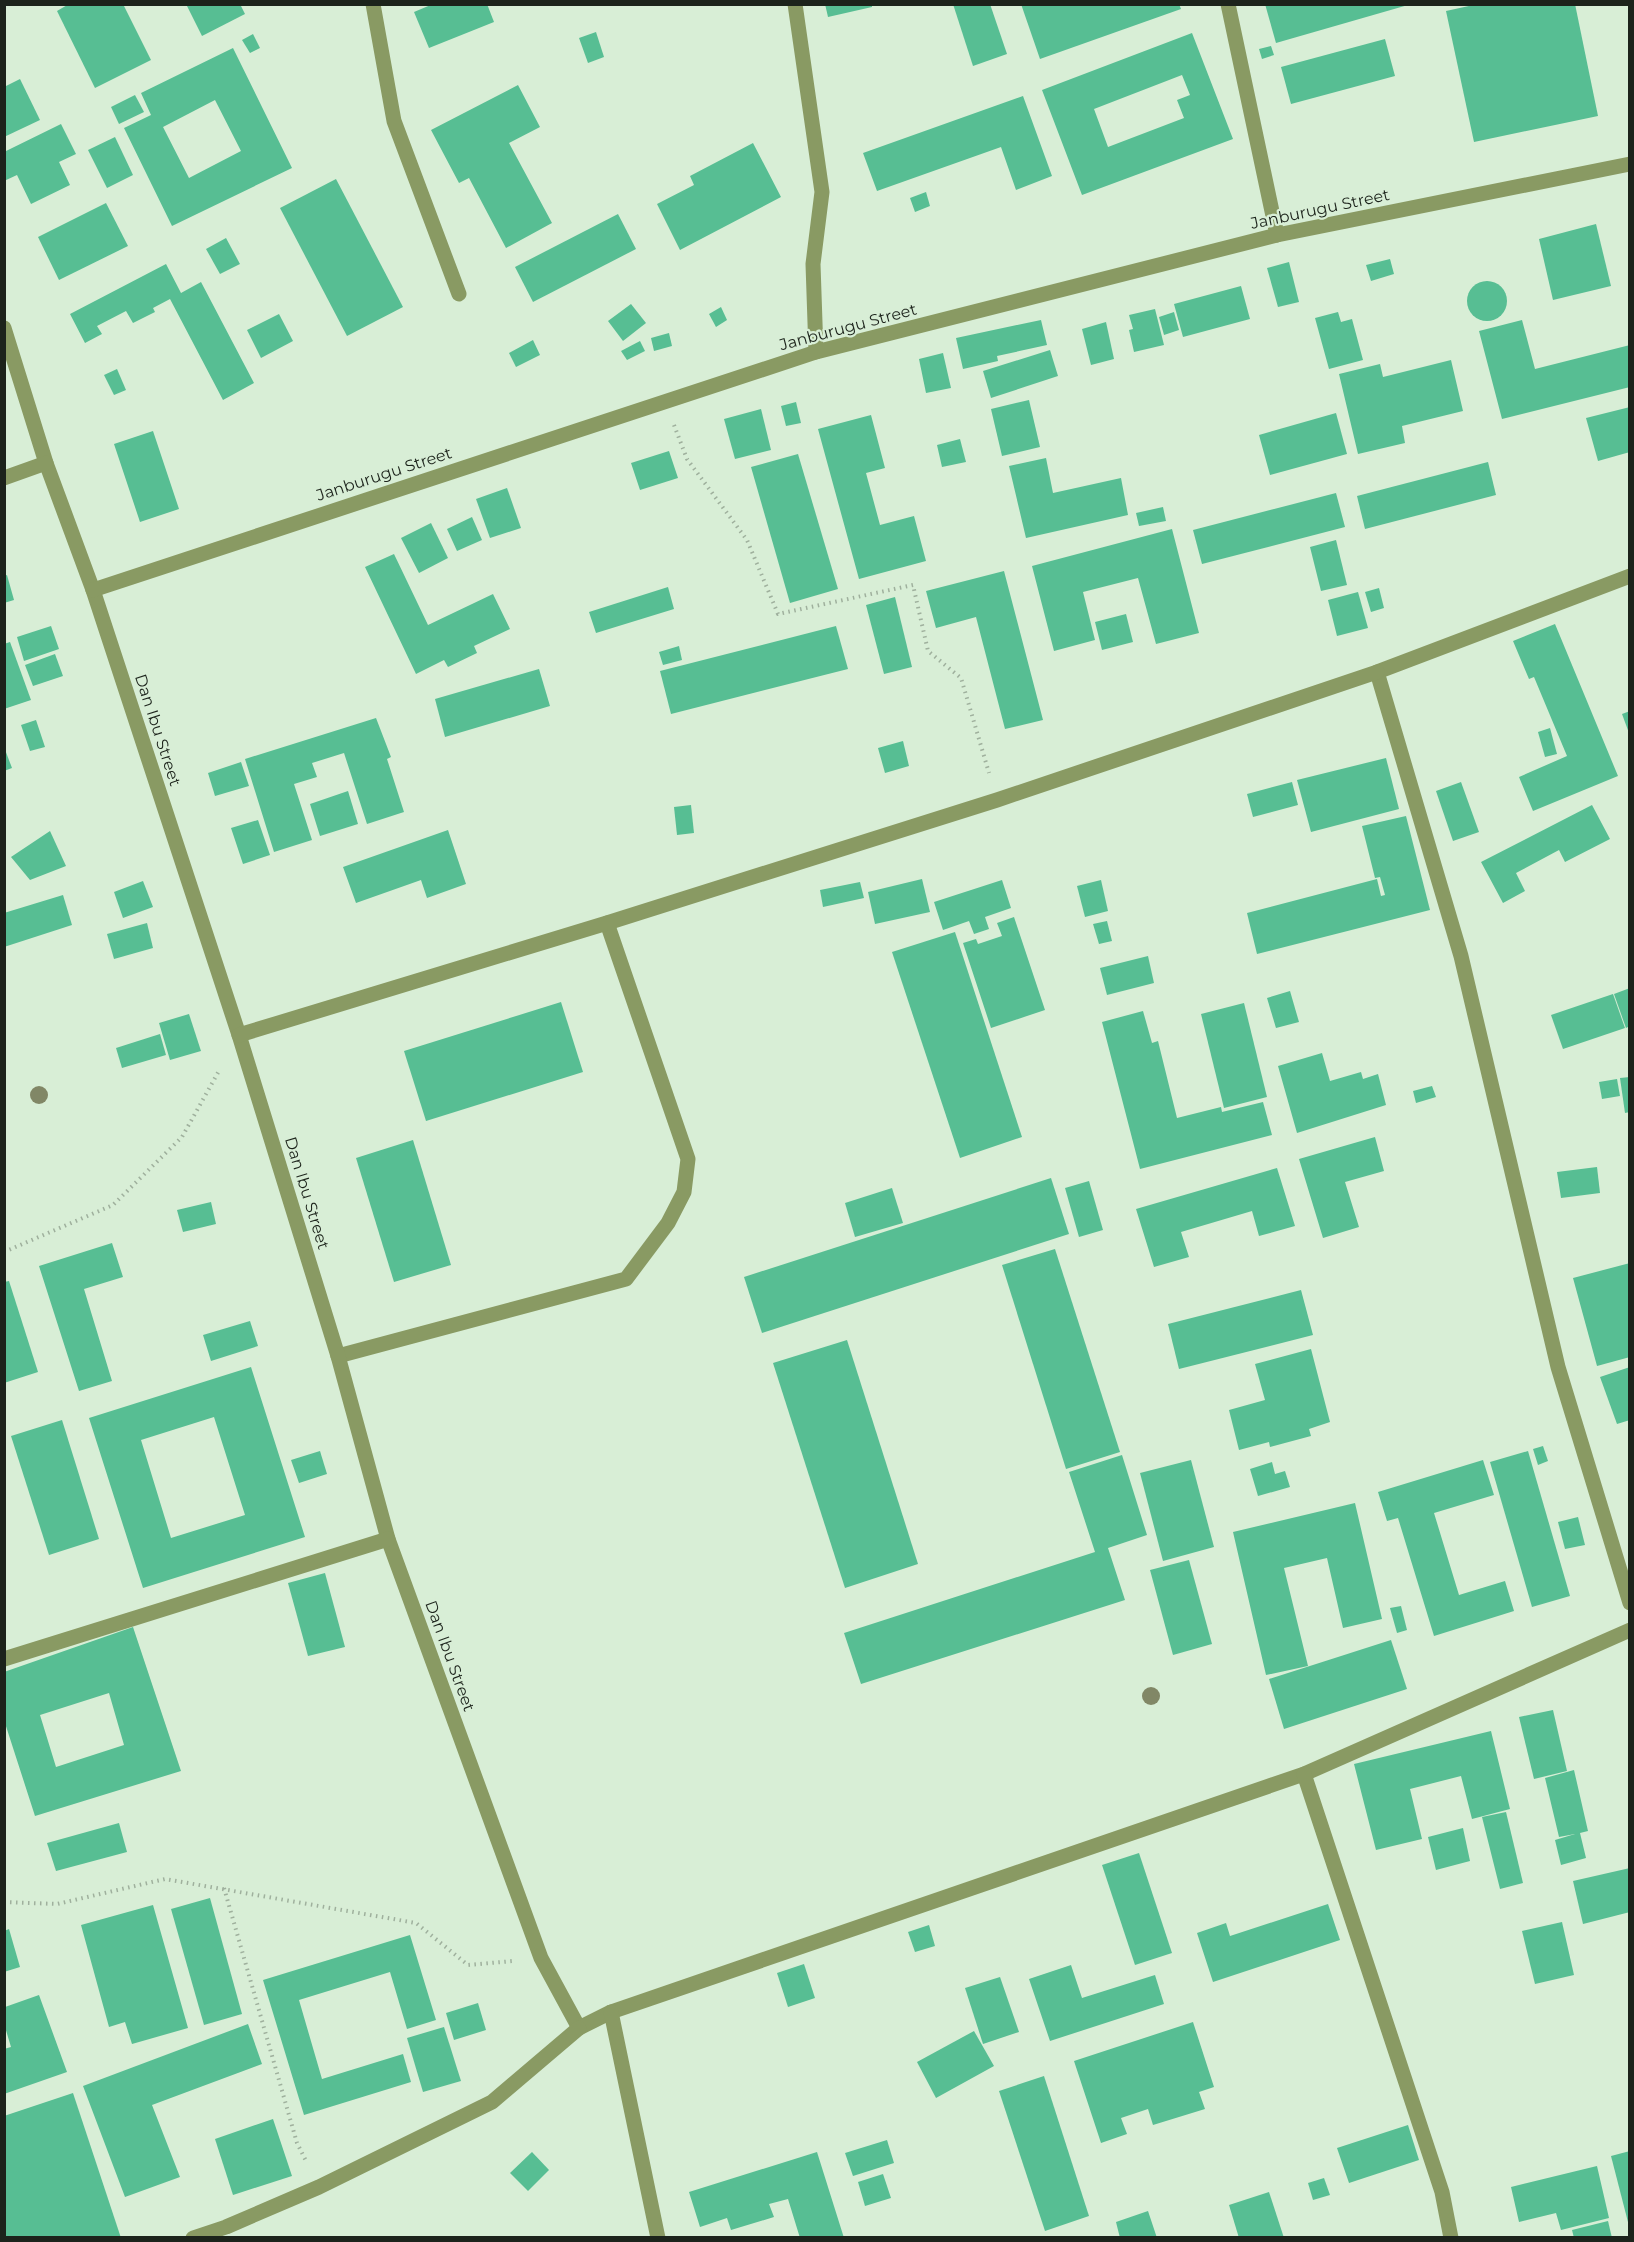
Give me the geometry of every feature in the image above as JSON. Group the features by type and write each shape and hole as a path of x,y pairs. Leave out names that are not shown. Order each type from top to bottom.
{"street":[{"path":"373,4 394,121 459,294"},
{"path":"795,4 822,192 813,264 816,352"},
{"path":"1228,4 1277,235"},
{"name":"Janburugu Street","path":"93,590 816,352 1277,235 1629,164"},
{"name":"Dan Ibu Street","path":"4,328 46,463 93,590 239,1035 338,1356 388,1539 541,1958 579,2028"},
{"path":"4,478 46,463"},
{"path":"239,1035 607,923 997,800 1377,672 1629,576"},
{"path":"1377,672 1461,956 1558,1367 1629,1603"},
{"path":"338,1356 626,1279 668,1223 684,1192 688,1159 607,923"},
{"path":"4,1659 388,1539"},
{"path":"193,2238 226,2228 319,2187 492,2102 579,2028 611,2012 1304,1774 1629,1630"},
{"path":"1304,1774 1442,2192 1451,2238"},
{"path":"611,2012 658,2238"}],"path":[{"path":"665,401 687,459 747,540 778,614 913,585 928,651 961,678 997,800"},
{"path":"4,1252 113,1205 182,1137 239,1035"},
{"path":"4,1902 57,1904 165,1879 416,1923 468,1965 541,1958"},
{"path":"224,1888 297,2144 319,2187"}],"building":[{"path":"69,4 123,4 151,60 95,88 57,11"},
{"path":"186,4 240,4 245,14 202,36"},
{"path":"433,4 487,4 494,22 429,48 414,12"},
{"path":"825,4 872,4 872,7 828,17"},
{"path":"953,4 990,4 1007,54 973,66"},
{"path":"1021,4 1179,4 1181,9 1040,59"},
{"path":"1265,4 1408,4 1408,5 1276,43"},
{"path":"1478,4 1575,4 1598,116 1474,142 1446,11"},
{"path":"596,32 604,57 588,63 579,38"},
{"path":"1192,33 1233,139 1082,195 1042,90","holes":["1182,75 1190,95 1177,100 1184,118 1108,147 1094,109"]},
{"path":"253,34 260,48 250,53 242,40"},
{"path":"1385,39 1395,76 1291,104 1281,67"},
{"path":"1271,46 1274,55 1262,59 1259,49"},
{"path":"233,48 292,168 172,226 124,128 151,115 141,93","holes":["215,100 241,151 189,178 163,127"]},
{"path":"20,79 40,120 4,137 4,87"},
{"path":"518,85 540,127 509,143 552,223 506,248 469,178 459,183 431,130"},
{"path":"135,95 144,112 119,124 111,107"},
{"path":"1023,96 1052,176 1016,190 1001,147 877,191 863,153"},
{"path":"61,124 76,154 59,162 70,185 31,204 17,175 4,181 4,152"},
{"path":"115,137 133,175 107,188 88,150"},
{"path":"753,143 781,197 680,250 657,204 694,185 690,176"},
{"path":"336,179 403,307 347,336 280,208"},
{"path":"926,192 930,206 915,212 910,198"},
{"path":"106,203 128,246 59,280 38,237"},
{"path":"618,214 636,249 533,302 515,267"},
{"path":"1596,224 1611,286 1553,300 1539,239"},
{"path":"226,238 240,264 220,274 206,249"},
{"path":"1390,259 1394,274 1371,281 1366,265"},
{"path":"1289,262 1299,302 1278,307 1267,268"},
{"path":"166,264 181,293 201,282 254,383 223,400 170,299 153,308 155,312 133,323 126,311 97,326 102,334 85,343 70,314"},
{"path":"1487,281 1495,282 1501,287 1506,293 1506,309 1501,315 1495,320 1487,321 1479,320 1473,315 1468,309 1467,301 1468,293 1473,287 1479,282"},
{"path":"1241,286 1250,319 1183,337 1174,304"},
{"path":"631,304 646,323 623,341 608,321"},
{"path":"721,307 727,320 716,327 709,314"},
{"path":"1155,309 1164,345 1134,352 1129,330 1133,329 1129,315"},
{"path":"1174,312 1179,330 1164,335 1159,317"},
{"path":"1338,312 1341,322 1352,319 1363,360 1329,369 1315,318"},
{"path":"279,314 293,341 261,358 247,330"},
{"path":"1041,320 1047,345 997,356 998,361 963,369 956,338"},
{"path":"1522,320 1535,369 1630,345 1630,387 1502,419 1479,331"},
{"path":"1106,322 1114,359 1091,365 1082,329"},
{"path":"669,333 672,346 654,351 651,338"},
{"path":"533,340 540,355 516,367 509,353"},
{"path":"640,341 645,351 627,360 621,351"},
{"path":"1050,350 1058,376 991,398 983,371"},
{"path":"943,353 951,388 926,393 919,359"},
{"path":"1451,360 1463,411 1402,426 1405,443 1358,454 1339,374 1380,364 1383,377"},
{"path":"117,369 126,390 114,395 104,375"},
{"path":"1029,400 1040,447 1002,456 991,409"},
{"path":"796,402 801,423 786,426 781,406"},
{"path":"1630,407 1630,452 1598,461 1586,418"},
{"path":"761,409 771,450 735,459 724,419"},
{"path":"1336,413 1347,454 1270,475 1259,435"},
{"path":"871,415 885,468 866,473 880,525 914,516 926,561 859,579 818,429"},
{"path":"153,431 179,509 140,522 114,444"},
{"path":"960,439 966,462 942,467 937,445"},
{"path":"669,451 678,478 640,490 631,463"},
{"path":"798,454 838,589 790,603 751,467"},
{"path":"1046,458 1053,493 1121,478 1128,515 1026,538 1009,466"},
{"path":"1488,462 1496,495 1365,529 1357,496"},
{"path":"507,488 521,528 490,538 476,499"},
{"path":"1336,493 1345,527 1202,564 1193,530"},
{"path":"1163,507 1166,521 1139,526 1136,513"},
{"path":"472,517 482,540 457,551 447,529"},
{"path":"431,523 448,558 419,573 401,538"},
{"path":"1172,529 1199,633 1156,644 1138,578 1083,592 1095,640 1054,651 1032,566"},
{"path":"1336,540 1347,585 1321,591 1310,547"},
{"path":"394,554 428,625 493,594 510,629 474,646 477,653 448,667 444,660 416,674 365,567"},
{"path":"1004,571 1043,720 1005,729 976,617 936,628 926,591"},
{"path":"7,575 14,600 4,603 4,576"},
{"path":"668,587 674,609 596,633 589,612"},
{"path":"1379,588 1384,608 1371,612 1365,592"},
{"path":"1358,592 1368,628 1337,636 1328,600"},
{"path":"895,597 912,667 884,674 866,605"},
{"path":"1126,614 1133,642 1102,650 1095,622"},
{"path":"1555,624 1618,776 1533,811 1519,777 1567,756 1534,677 1529,679 1513,641"},
{"path":"51,626 59,649 24,661 17,637"},
{"path":"836,626 848,669 671,714 660,671"},
{"path":"10,642 31,700 4,709 4,644"},
{"path":"679,646 682,660 663,665 659,652"},
{"path":"55,654 63,676 33,686 25,665"},
{"path":"539,669 550,706 445,737 435,699"},
{"path":"1630,711 1630,733 1629,733 1622,714"},
{"path":"376,718 391,757 387,759 404,812 367,824 344,753 312,763 317,777 294,784 312,840 274,852 245,759"},
{"path":"36,720 45,747 30,751 21,725"},
{"path":"1550,728 1557,754 1545,757 1538,732"},
{"path":"903,741 909,766 885,773 878,748"},
{"path":"4,747 12,768 4,771"},
{"path":"1386,758 1399,809 1311,832 1297,780"},
{"path":"241,762 249,786 215,796 208,773"},
{"path":"1292,782 1298,805 1253,817 1247,794"},
{"path":"1461,782 1479,832 1453,841 1436,791"},
{"path":"348,791 358,824 320,836 310,804"},
{"path":"691,805 694,833 677,835 674,807"},
{"path":"1592,805 1610,839 1565,862 1559,850 1516,873 1525,891 1503,903 1481,862"},
{"path":"1406,816 1430,910 1257,954 1247,913 1377,879 1381,896 1385,895 1380,877 1375,878 1362,826"},
{"path":"258,820 270,855 243,864 231,828"},
{"path":"448,830 466,884 427,898 421,880 356,903 343,867"},
{"path":"50,831 66,866 30,880 11,857"},
{"path":"922,879 930,912 875,924 868,892"},
{"path":"1002,880 1011,908 985,917 989,929 974,934 969,921 943,930 934,902"},
{"path":"1101,880 1108,911 1085,917 1077,886"},
{"path":"143,881 153,907 123,918 114,892"},
{"path":"860,882 864,898 823,907 820,890"},
{"path":"63,895 72,925 4,947 4,913"},
{"path":"1014,917 1045,1010 991,1028 963,943 976,939 978,944 1002,936 997,923"},
{"path":"1107,921 1112,941 1099,944 1093,924"},
{"path":"147,923 153,948 114,959 107,934"},
{"path":"955,932 1022,1137 960,1158 892,952"},
{"path":"1148,956 1154,983 1107,995 1100,968"},
{"path":"1630,988 1630,1026 1626,1028 1614,994"},
{"path":"1290,991 1299,1022 1276,1028 1267,998"},
{"path":"1613,994 1625,1028 1563,1049 1551,1015"},
{"path":"561,1002 583,1072 426,1121 404,1051"},
{"path":"1244,1003 1267,1097 1224,1108 1201,1014"},
{"path":"1143,1011 1152,1043 1158,1041 1177,1118 1221,1107 1222,1112 1263,1102 1272,1135 1140,1169 1102,1022"},
{"path":"189,1014 201,1051 170,1060 159,1023"},
{"path":"160,1034 166,1055 122,1068 116,1048"},
{"path":"1322,1053 1330,1081 1361,1072 1363,1079 1378,1074 1386,1105 1297,1133 1278,1066"},
{"path":"1630,1077 1630,1112 1625,1113 1620,1078"},
{"path":"1617,1079 1620,1096 1602,1099 1599,1082"},
{"path":"1432,1086 1436,1097 1416,1103 1413,1091"},
{"path":"1375,1137 1384,1171 1345,1182 1359,1227 1323,1238 1299,1159"},
{"path":"413,1140 451,1265 394,1282 356,1158"},
{"path":"1597,1167 1600,1193 1561,1198 1557,1172"},
{"path":"1277,1168 1295,1226 1259,1236 1252,1211 1181,1232 1189,1257 1154,1267 1136,1209"},
{"path":"1051,1178 1069,1234 762,1333 744,1277"},
{"path":"1089,1181 1103,1230 1079,1237 1065,1188"},
{"path":"892,1188 903,1223 855,1237 845,1203"},
{"path":"211,1202 216,1224 183,1232 177,1210"},
{"path":"112,1243 123,1277 84,1289 112,1381 79,1391 39,1266"},
{"path":"1055,1249 1120,1452 1066,1469 1002,1265"},
{"path":"1630,1263 1630,1357 1597,1366 1573,1278"},
{"path":"9,1281 38,1372 4,1383 4,1282"},
{"path":"1301,1290 1313,1335 1179,1369 1168,1324"},
{"path":"250,1321 258,1346 211,1361 203,1335"},
{"path":"847,1340 918,1564 845,1588 773,1363"},
{"path":"1311,1349 1330,1422 1309,1429 1311,1436 1270,1447 1269,1442 1239,1450 1229,1410 1265,1400 1255,1364"},
{"path":"251,1367 305,1537 143,1588 89,1418","holes":["214,1417 245,1515 171,1538 141,1440"]},
{"path":"1630,1367 1630,1420 1617,1424 1600,1377"},
{"path":"62,1420 99,1539 49,1555 11,1436"},
{"path":"1543,1446 1548,1461 1538,1465 1533,1449"},
{"path":"320,1451 327,1474 299,1483 291,1460"},
{"path":"1528,1451 1570,1596 1532,1607 1490,1462"},
{"path":"1122,1455 1147,1535 1108,1548 1125,1600 861,1684 844,1633 1095,1552 1069,1472"},
{"path":"1191,1460 1214,1547 1163,1561 1140,1473"},
{"path":"1483,1460 1494,1495 1434,1513 1459,1595 1505,1581 1514,1611 1434,1636 1398,1518 1387,1521 1378,1492"},
{"path":"1272,1462 1275,1474 1285,1471 1290,1487 1258,1496 1250,1469"},
{"path":"1355,1503 1382,1619 1343,1628 1327,1558 1284,1568 1308,1666 1266,1675 1233,1532"},
{"path":"1578,1517 1585,1545 1565,1549 1558,1522"},
{"path":"1189,1560 1212,1644 1173,1655 1150,1570"},
{"path":"325,1573 345,1647 308,1656 288,1583"},
{"path":"1401,1606 1407,1630 1397,1633 1390,1608"},
{"path":"133,1627 181,1771 35,1816 4,1720 4,1672","holes":["109,1693 124,1745 56,1767 40,1715"]},
{"path":"1391,1640 1407,1689 1284,1729 1269,1679"},
{"path":"1553,1710 1567,1771 1534,1779 1519,1717"},
{"path":"1491,1731 1510,1809 1472,1819 1461,1776 1410,1789 1422,1839 1376,1850 1354,1764"},
{"path":"1574,1770 1588,1831 1580,1833 1586,1858 1561,1865 1555,1840 1575,1834 1559,1837 1545,1778"},
{"path":"1506,1812 1523,1883 1500,1889 1482,1817"},
{"path":"119,1823 127,1852 56,1871 47,1843"},
{"path":"1463,1828 1470,1861 1436,1870 1428,1837"},
{"path":"1139,1853 1172,1953 1135,1965 1102,1865"},
{"path":"1630,1868 1630,1912 1583,1924 1573,1881"},
{"path":"210,1898 242,2014 204,2025 171,1909"},
{"path":"1328,1904 1340,1940 1213,1982 1197,1933 1226,1923 1230,1936"},
{"path":"153,1905 188,2028 132,2044 125,2022 109,2027 81,1925"},
{"path":"1562,1922 1574,1975 1535,1984 1522,1931"},
{"path":"929,1925 935,1946 915,1952 908,1932"},
{"path":"9,1929 20,1967 4,1972 4,1931"},
{"path":"410,1935 436,2020 407,2029 390,1972 299,2000 322,2079 403,2054 411,2082 304,2115 263,1980"},
{"path":"804,1964 815,1998 788,2007 777,1973"},
{"path":"1071,1965 1082,1998 1155,1975 1164,2004 1050,2041 1029,1979"},
{"path":"1000,1977 1019,2032 983,2044 965,1988"},
{"path":"39,1995 67,2072 4,2094 4,2049 11,2047 5,2027 5,2007"},
{"path":"478,2003 486,2030 454,2040 446,2013"},
{"path":"1193,2022 1214,2087 1199,2092 1205,2109 1153,2125 1148,2109 1121,2118 1127,2134 1101,2143 1074,2061"},
{"path":"248,2024 262,2064 152,2105 180,2177 125,2197 83,2086"},
{"path":"444,2027 461,2081 423,2092 407,2038"},
{"path":"974,2031 994,2066 936,2098 917,2062"},
{"path":"1044,2076 1089,2216 1045,2231 999,2091"},
{"path":"73,2093 121,2238 4,2238 4,2116"},
{"path":"273,2119 292,2176 233,2195 215,2139"},
{"path":"1408,2125 1419,2160 1349,2183 1337,2148"},
{"path":"887,2140 894,2163 853,2176 845,2153"},
{"path":"1630,2151 1630,2226 1629,2226 1611,2156"},
{"path":"532,2152 549,2170 528,2191 510,2173"},
{"path":"817,2152 844,2238 800,2238 788,2199 769,2204 774,2217 731,2230 727,2218 700,2227 689,2192"},
{"path":"1597,2166 1609,2218 1561,2230 1556,2213 1519,2222 1511,2187"},
{"path":"883,2174 891,2198 865,2206 858,2182"},
{"path":"1324,2178 1330,2195 1313,2200 1308,2183"},
{"path":"1269,2192 1284,2238 1239,2238 1229,2205"},
{"path":"1148,2211 1157,2238 1120,2238 1116,2222"},
{"path":"1608,2221 1612,2238 1574,2238 1572,2230"}]}
